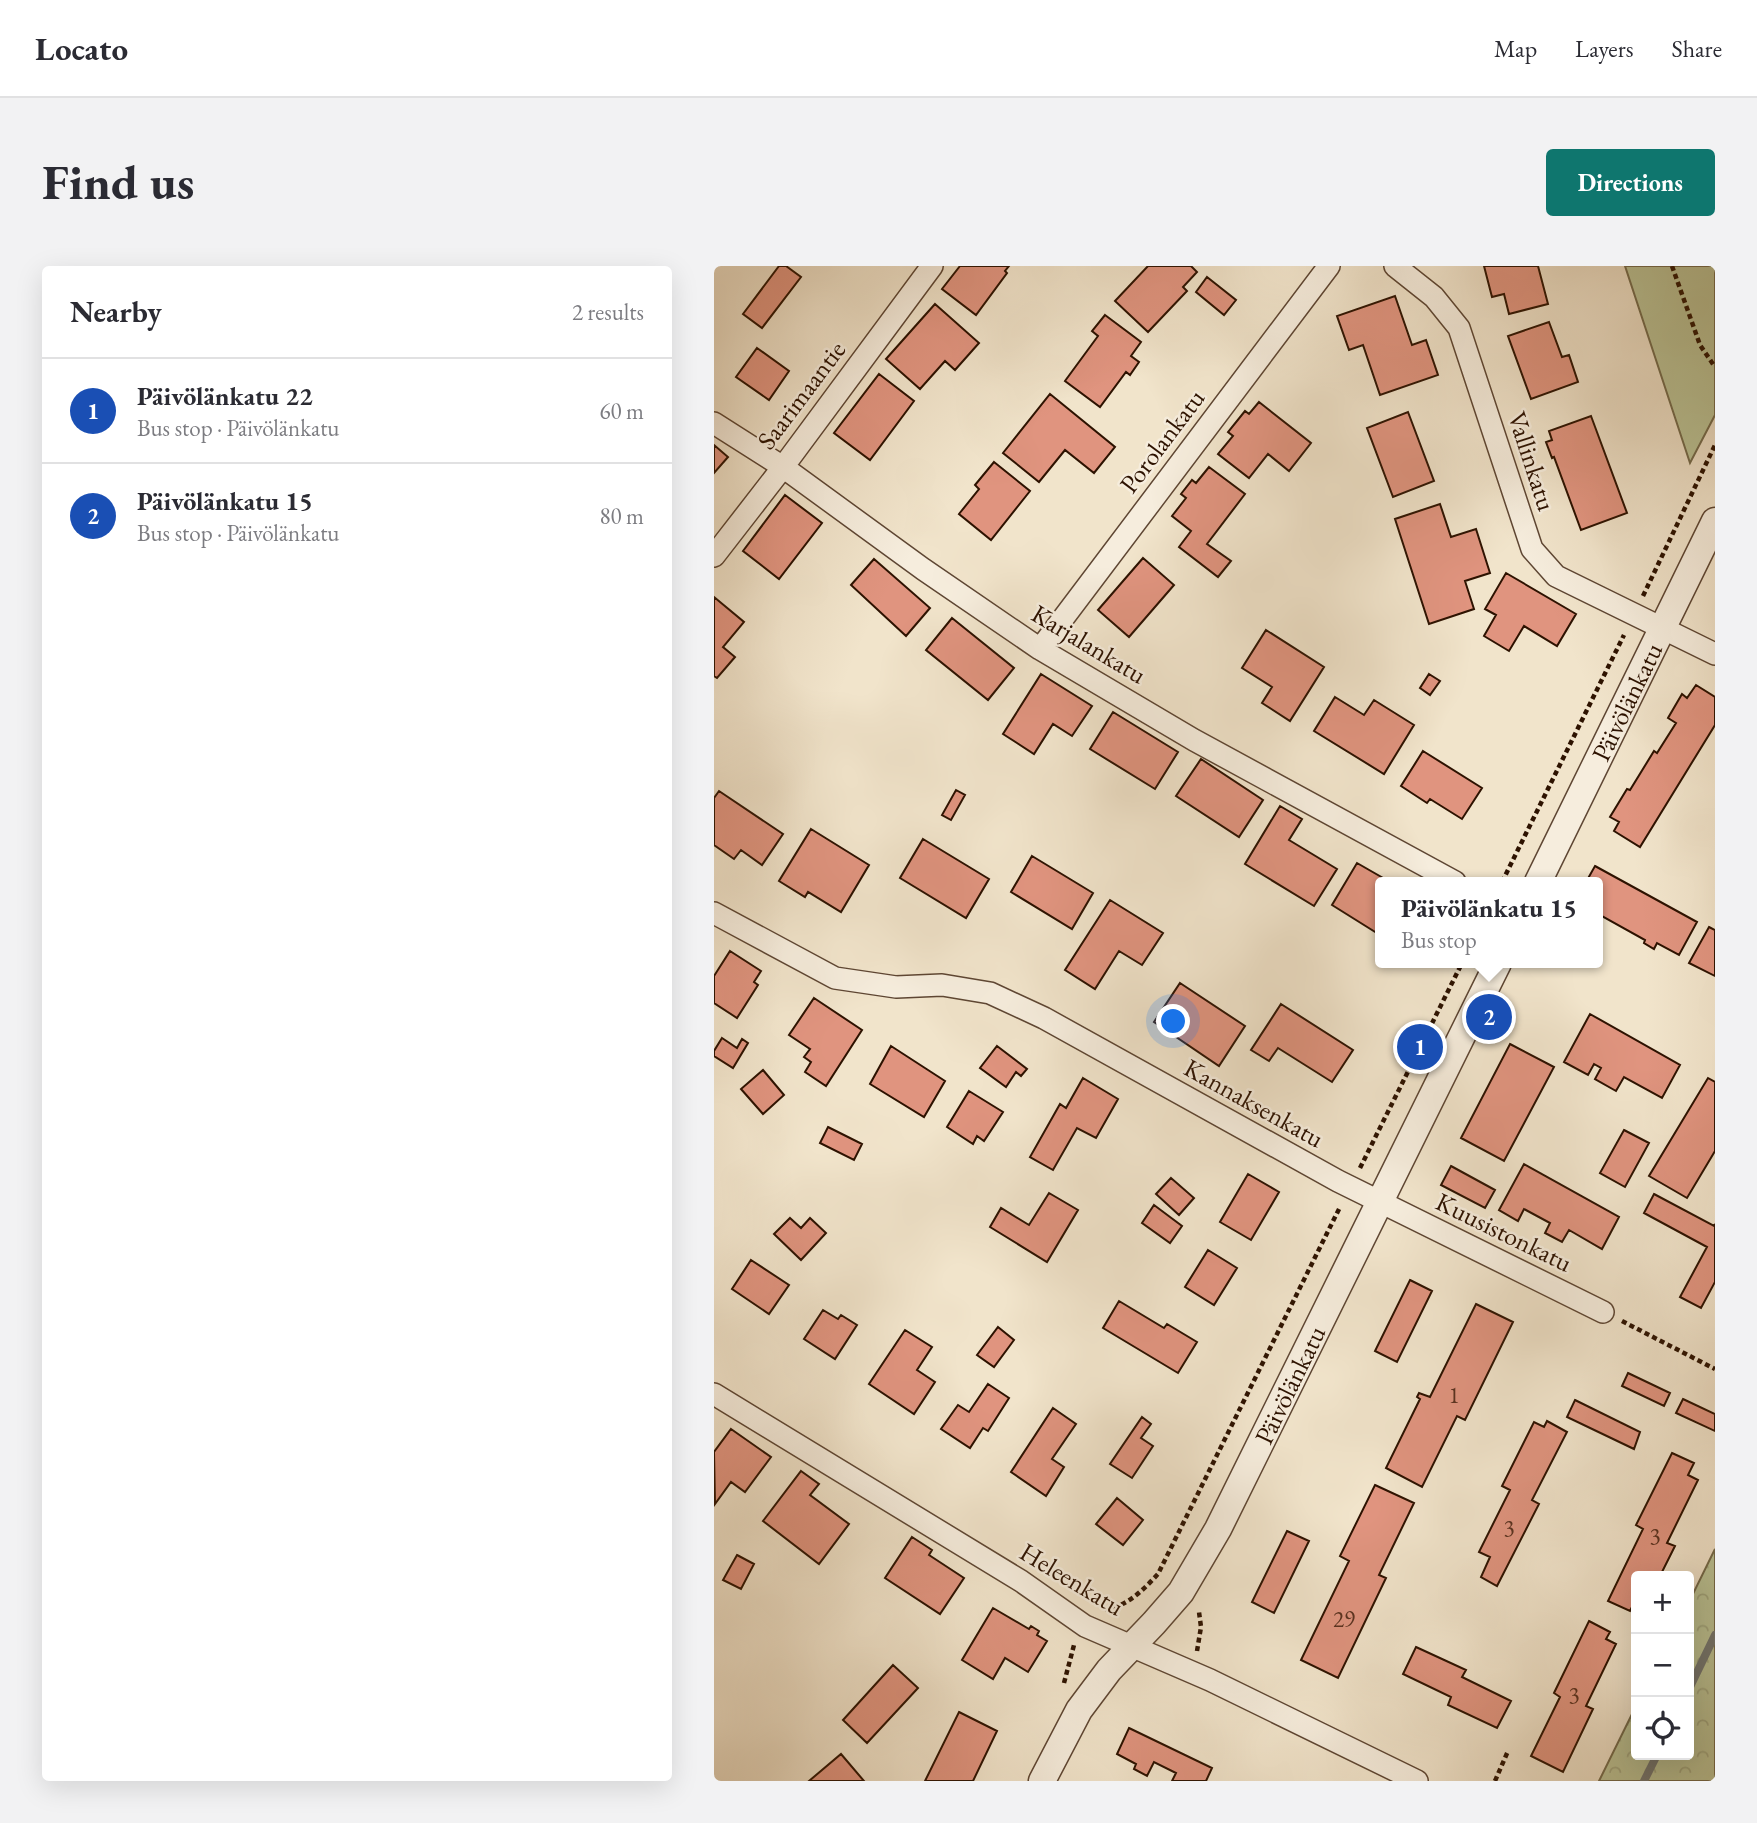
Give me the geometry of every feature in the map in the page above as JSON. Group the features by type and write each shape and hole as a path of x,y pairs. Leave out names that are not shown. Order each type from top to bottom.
{"street":[{"name":"Saarimaantie","path":"714,556 932,266"},
{"name":"Porolankatu","path":"1040,649 1329,266"},
{"name":"Vallinkatu","path":"1395,266 1434,297 1460,328 1532,549 1556,576 1715,654"},
{"name":"Karjalankatu","path":"714,423 783,467 923,569 1040,649 1194,740 1446,877"},
{"name":"Päivölänkatu","path":"1540,877 1715,521"},
{"name":"Kannaksenkatu","path":"714,913 835,978 896,987 942,985 990,993 1044,1018 1380,1202"},
{"name":"Päivölänkatu","path":"1042,1781 1079,1710 1109,1670 1181,1592 1219,1529 1496,968"},
{"name":"Kuusistonkatu","path":"1380,1202 1604,1312"},
{"name":"Heleenkatu","path":"714,1394 1021,1581 1085,1626 1210,1680 1416,1781"}],"path":[{"path":"1672,266 1700,345 1715,367"},
{"path":"1504,877 1715,445"},
{"path":"1062,1688 1068,1677 1074,1643 1097,1609 1114,1608 1140,1593 1158,1574 1460,968"},
{"path":"1604,1312 1715,1369"},
{"path":"1495,1781 1508,1751"}],"green space":[{"path":"1625,266 1715,266 1715,415 1690,463"},
{"path":"1715,1549 1715,1781 1599,1781 1631,1716 1631,1760 1694,1760 1694,1592"}],"building":[{"path":"779,266 786,266 801,277 762,328 743,314"},
{"path":"960,266 1009,266 1005,271 1007,273 976,315 942,289"},
{"path":"1148,266 1191,266 1197,272 1183,287 1187,291 1148,332 1115,301"},
{"path":"1484,266 1538,266 1548,304 1509,314 1504,294 1492,297"},
{"path":"1207,277 1236,300 1224,315 1196,292"},
{"path":"1395,296 1412,345 1426,340 1438,375 1380,395 1363,345 1349,350 1337,316"},
{"path":"935,304 979,343 955,370 945,361 920,389 886,359"},
{"path":"1105,315 1141,342 1131,356 1139,362 1130,375 1126,372 1100,407 1065,381 1098,336 1092,331"},
{"path":"1549,322 1562,357 1569,355 1578,382 1531,399 1508,336"},
{"path":"757,348 789,371 769,400 736,377"},
{"path":"879,374 914,401 870,460 834,433"},
{"path":"1050,394 1115,447 1094,473 1065,450 1039,482 1003,453"},
{"path":"1259,402 1311,443 1289,471 1268,454 1249,478 1218,454 1233,436 1228,432 1245,411 1249,414"},
{"path":"1408,412 1434,481 1393,497 1367,428"},
{"path":"1591,416 1627,513 1581,530 1546,442 1552,440 1549,431"},
{"path":"714,445 728,457 714,473"},
{"path":"994,462 1030,491 991,540 959,514 979,489 975,485"},
{"path":"1209,467 1245,494 1207,544 1231,561 1218,577 1179,547 1191,531 1172,516 1186,498 1181,494 1192,480 1196,483"},
{"path":"785,495 822,523 779,579 743,551"},
{"path":"1440,504 1451,537 1476,529 1490,573 1465,581 1474,609 1429,624 1395,519"},
{"path":"1143,558 1174,585 1129,637 1098,610"},
{"path":"874,559 930,608 906,636 851,585"},
{"path":"1506,573 1576,614 1557,646 1524,626 1509,651 1484,636 1496,615 1485,609"},
{"path":"714,597 744,622 723,647 735,657 717,678 714,676"},
{"path":"952,618 1014,668 988,700 926,650"},
{"path":"1266,630 1324,667 1290,721 1262,703 1272,687 1242,668"},
{"path":"1041,674 1092,706 1072,736 1053,724 1034,754 1003,734"},
{"path":"1429,674 1440,681 1430,695 1420,688"},
{"path":"1696,685 1715,697 1715,725 1640,847 1614,831 1619,822 1610,817 1627,789 1630,790 1654,751 1657,753 1676,723 1668,718 1682,694 1687,698"},
{"path":"1335,697 1364,715 1374,700 1414,725 1384,774 1314,731"},
{"path":"1113,712 1178,752 1155,789 1090,749"},
{"path":"1423,751 1482,788 1462,819 1430,799 1427,803 1401,786"},
{"path":"1201,759 1263,800 1239,837 1176,796"},
{"path":"956,790 965,795 951,820 942,815"},
{"path":"719,791 783,834 762,865 741,850 734,859 714,845 714,798"},
{"path":"1280,806 1302,819 1289,840 1337,869 1314,906 1245,864"},
{"path":"811,829 869,865 841,912 808,892 805,897 779,881"},
{"path":"923,839 989,879 966,918 900,878"},
{"path":"1032,856 1093,893 1072,929 1011,892"},
{"path":"1357,863 1381,877 1375,877 1375,932 1332,905"},
{"path":"1595,866 1697,922 1679,955 1657,943 1654,949 1644,943 1645,940 1603,917 1603,877 1589,877"},
{"path":"1110,900 1163,933 1142,965 1119,951 1095,989 1065,970"},
{"path":"1709,927 1715,930 1715,976 1689,963"},
{"path":"730,951 761,971 754,982 758,985 737,1018 714,1003 714,976"},
{"path":"1180,983 1245,1026 1219,1066 1154,1022"},
{"path":"814,998 862,1030 826,1086 805,1072 811,1062 804,1057 810,1049 789,1035"},
{"path":"1281,1004 1353,1050 1332,1082 1278,1048 1269,1061 1251,1050"},
{"path":"1590,1014 1680,1065 1662,1098 1624,1077 1616,1091 1595,1079 1601,1068 1594,1064 1588,1075 1564,1062"},
{"path":"722,1038 737,1048 742,1039 748,1043 733,1068 714,1056"},
{"path":"1510,1044 1554,1067 1504,1161 1461,1138"},
{"path":"891,1046 945,1081 924,1117 870,1084"},
{"path":"997,1046 1027,1069 1021,1076 1016,1072 1006,1087 980,1068"},
{"path":"763,1070 784,1095 763,1114 741,1089"},
{"path":"1083,1078 1118,1099 1096,1138 1077,1128 1053,1170 1030,1157 1060,1104 1066,1108"},
{"path":"1708,1078 1715,1082 1715,1151 1687,1198 1649,1176"},
{"path":"969,1091 1003,1112 984,1141 977,1136 973,1144 947,1127"},
{"path":"828,1127 862,1144 854,1160 820,1143"},
{"path":"1624,1130 1649,1143 1625,1187 1600,1173"},
{"path":"1524,1164 1619,1217 1602,1249 1569,1230 1562,1242 1545,1233 1550,1223 1524,1209 1518,1221 1499,1210"},
{"path":"1451,1166 1495,1190 1485,1208 1441,1185"},
{"path":"1248,1174 1279,1192 1251,1240 1220,1222"},
{"path":"1171,1178 1194,1198 1179,1215 1156,1194"},
{"path":"1049,1193 1078,1210 1047,1262 990,1227 1001,1208 1029,1225"},
{"path":"1654,1194 1714,1226 1715,1224 1715,1282 1701,1308 1680,1297 1707,1247 1644,1213"},
{"path":"1154,1205 1182,1226 1170,1243 1142,1223"},
{"path":"790,1218 801,1228 810,1218 826,1233 801,1260 774,1234"},
{"path":"1208,1250 1237,1268 1214,1305 1185,1287"},
{"path":"751,1260 789,1285 769,1314 732,1289"},
{"path":"1410,1280 1432,1291 1397,1362 1375,1351"},
{"path":"1119,1301 1164,1328 1167,1324 1197,1342 1178,1373 1103,1328"},
{"path":"1476,1304 1513,1322 1465,1420 1457,1416 1422,1487 1386,1468 1420,1399 1417,1397 1419,1393 1430,1397"},
{"path":"823,1310 838,1319 841,1315 857,1325 835,1359 804,1339"},
{"path":"998,1327 1014,1340 994,1367 977,1355"},
{"path":"905,1330 932,1347 917,1370 935,1382 914,1414 869,1384"},
{"path":"1628,1373 1670,1393 1664,1406 1622,1386"},
{"path":"988,1384 1009,1398 988,1431 983,1428 970,1448 941,1429 958,1405 969,1412"},
{"path":"1683,1399 1715,1414 1715,1431 1676,1413"},
{"path":"1575,1400 1640,1432 1634,1449 1567,1417"},
{"path":"1053,1408 1076,1424 1052,1459 1064,1467 1046,1496 1011,1472"},
{"path":"1142,1417 1151,1424 1141,1438 1153,1446 1132,1478 1110,1464"},
{"path":"1547,1421 1567,1432 1532,1500 1539,1504 1497,1586 1481,1577 1490,1557 1479,1552 1510,1490 1502,1486 1534,1422 1544,1427"},
{"path":"731,1429 771,1457 745,1492 731,1482 715,1504 714,1452"},
{"path":"1672,1453 1694,1463 1688,1475 1698,1480 1667,1543 1675,1546 1662,1571 1631,1571 1630,1611 1608,1601 1643,1529 1636,1525"},
{"path":"801,1471 819,1484 810,1495 849,1524 819,1564 763,1521"},
{"path":"1375,1485 1414,1503 1379,1575 1386,1578 1338,1678 1301,1660 1349,1561 1340,1556"},
{"path":"1117,1498 1143,1520 1123,1545 1096,1524"},
{"path":"1287,1531 1309,1541 1274,1613 1252,1602"},
{"path":"912,1537 932,1550 929,1555 964,1578 940,1614 885,1578"},
{"path":"737,1555 754,1564 741,1589 723,1580"},
{"path":"993,1608 1029,1629 1031,1626 1039,1631 1037,1635 1047,1641 1028,1672 1005,1658 993,1679 962,1660"},
{"path":"1589,1621 1610,1632 1606,1639 1616,1644 1586,1706 1593,1709 1563,1772 1531,1756 1560,1697 1554,1693"},
{"path":"1416,1647 1466,1670 1462,1677 1511,1701 1497,1728 1448,1705 1451,1697 1403,1674"},
{"path":"893,1665 918,1688 867,1743 843,1720"},
{"path":"959,1712 997,1731 973,1781 925,1781"},
{"path":"1129,1728 1212,1768 1206,1781 1172,1781 1176,1773 1154,1762 1147,1776 1134,1769 1136,1764 1117,1754"},
{"path":"841,1754 864,1781 809,1781"}],"waterway":[{"path":"1694,1679 1715,1635"},
{"path":"1644,1781 1654,1760"}],"place":[{"name":"Päivölänkatu 15","path":"1489,1017"},
{"name":"Päivölänkatu 22","path":"1420,1047"}]}
